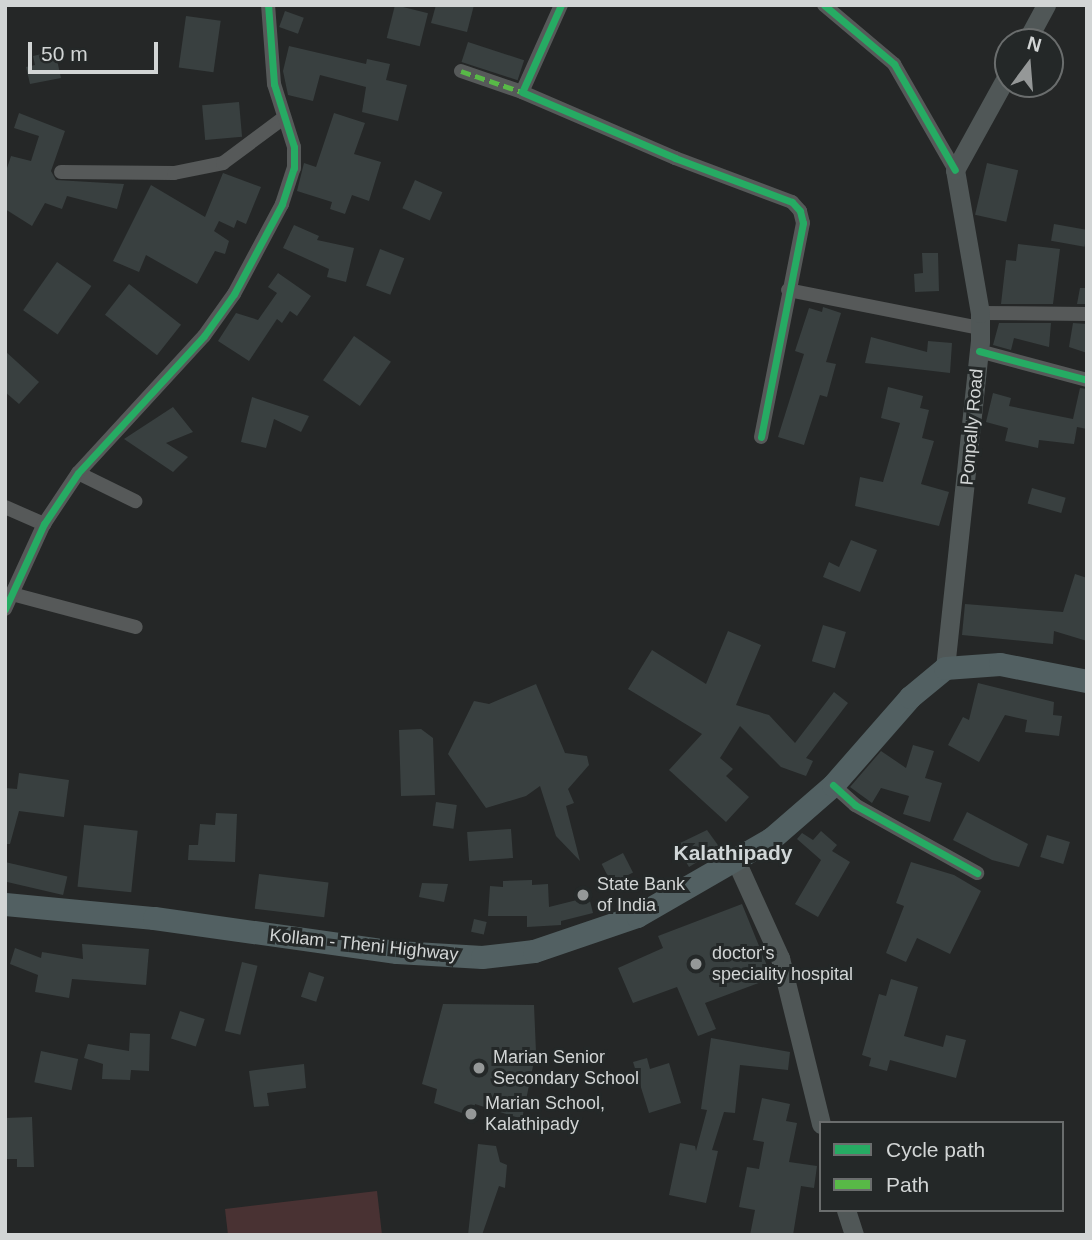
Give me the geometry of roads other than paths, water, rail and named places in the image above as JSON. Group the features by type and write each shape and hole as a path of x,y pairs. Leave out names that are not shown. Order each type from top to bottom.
{"highway":[{"path":"945,668 1000,663 1087,681"},
{"name":"Kollam - Theni Highway","path":"5,904 154,918 397,952 494,956 534,951 615,924 736,861 795,821 833,785 910,696 945,668"}],"main road":[{"path":"1034,28 1046,5"},
{"path":"955,170 995,98"},
{"name":"Ponpally Road","path":"945,668 979,351 980,320 955,170"},
{"path":"736,861 780,958 820,1121"},
{"path":"847,1212 854,1235"}],"street":[{"path":"5,609 44,524 78,473 204,336 260,249 294,168 295,147 282,119 274,84 268,5"},
{"path":"522,92 561,5"},
{"path":"824,5 894,64 955,170"},
{"path":"461,71 522,92 675,158 792,202 803,223 761,437"},
{"path":"61,172 174,173 223,163 282,119"},
{"path":"788,290 980,320 1087,314"},
{"path":"979,351 1087,380"},
{"path":"78,473 135,501"},
{"path":"5,507 44,524"},
{"path":"12,594 136,627"},
{"path":"833,785 855,805 977,873"}],"place":[{"name":"State Bank of India","path":"583,895"},
{"name":"doctor's speciality hospital","path":"696,964"},
{"name":"Marian Senior Secondary School","path":"479,1068"},
{"name":"Marian School, Kalathipady","path":"471,1114"}],"district":[{"name":"Kalathipady","path":"733,853"}]}
